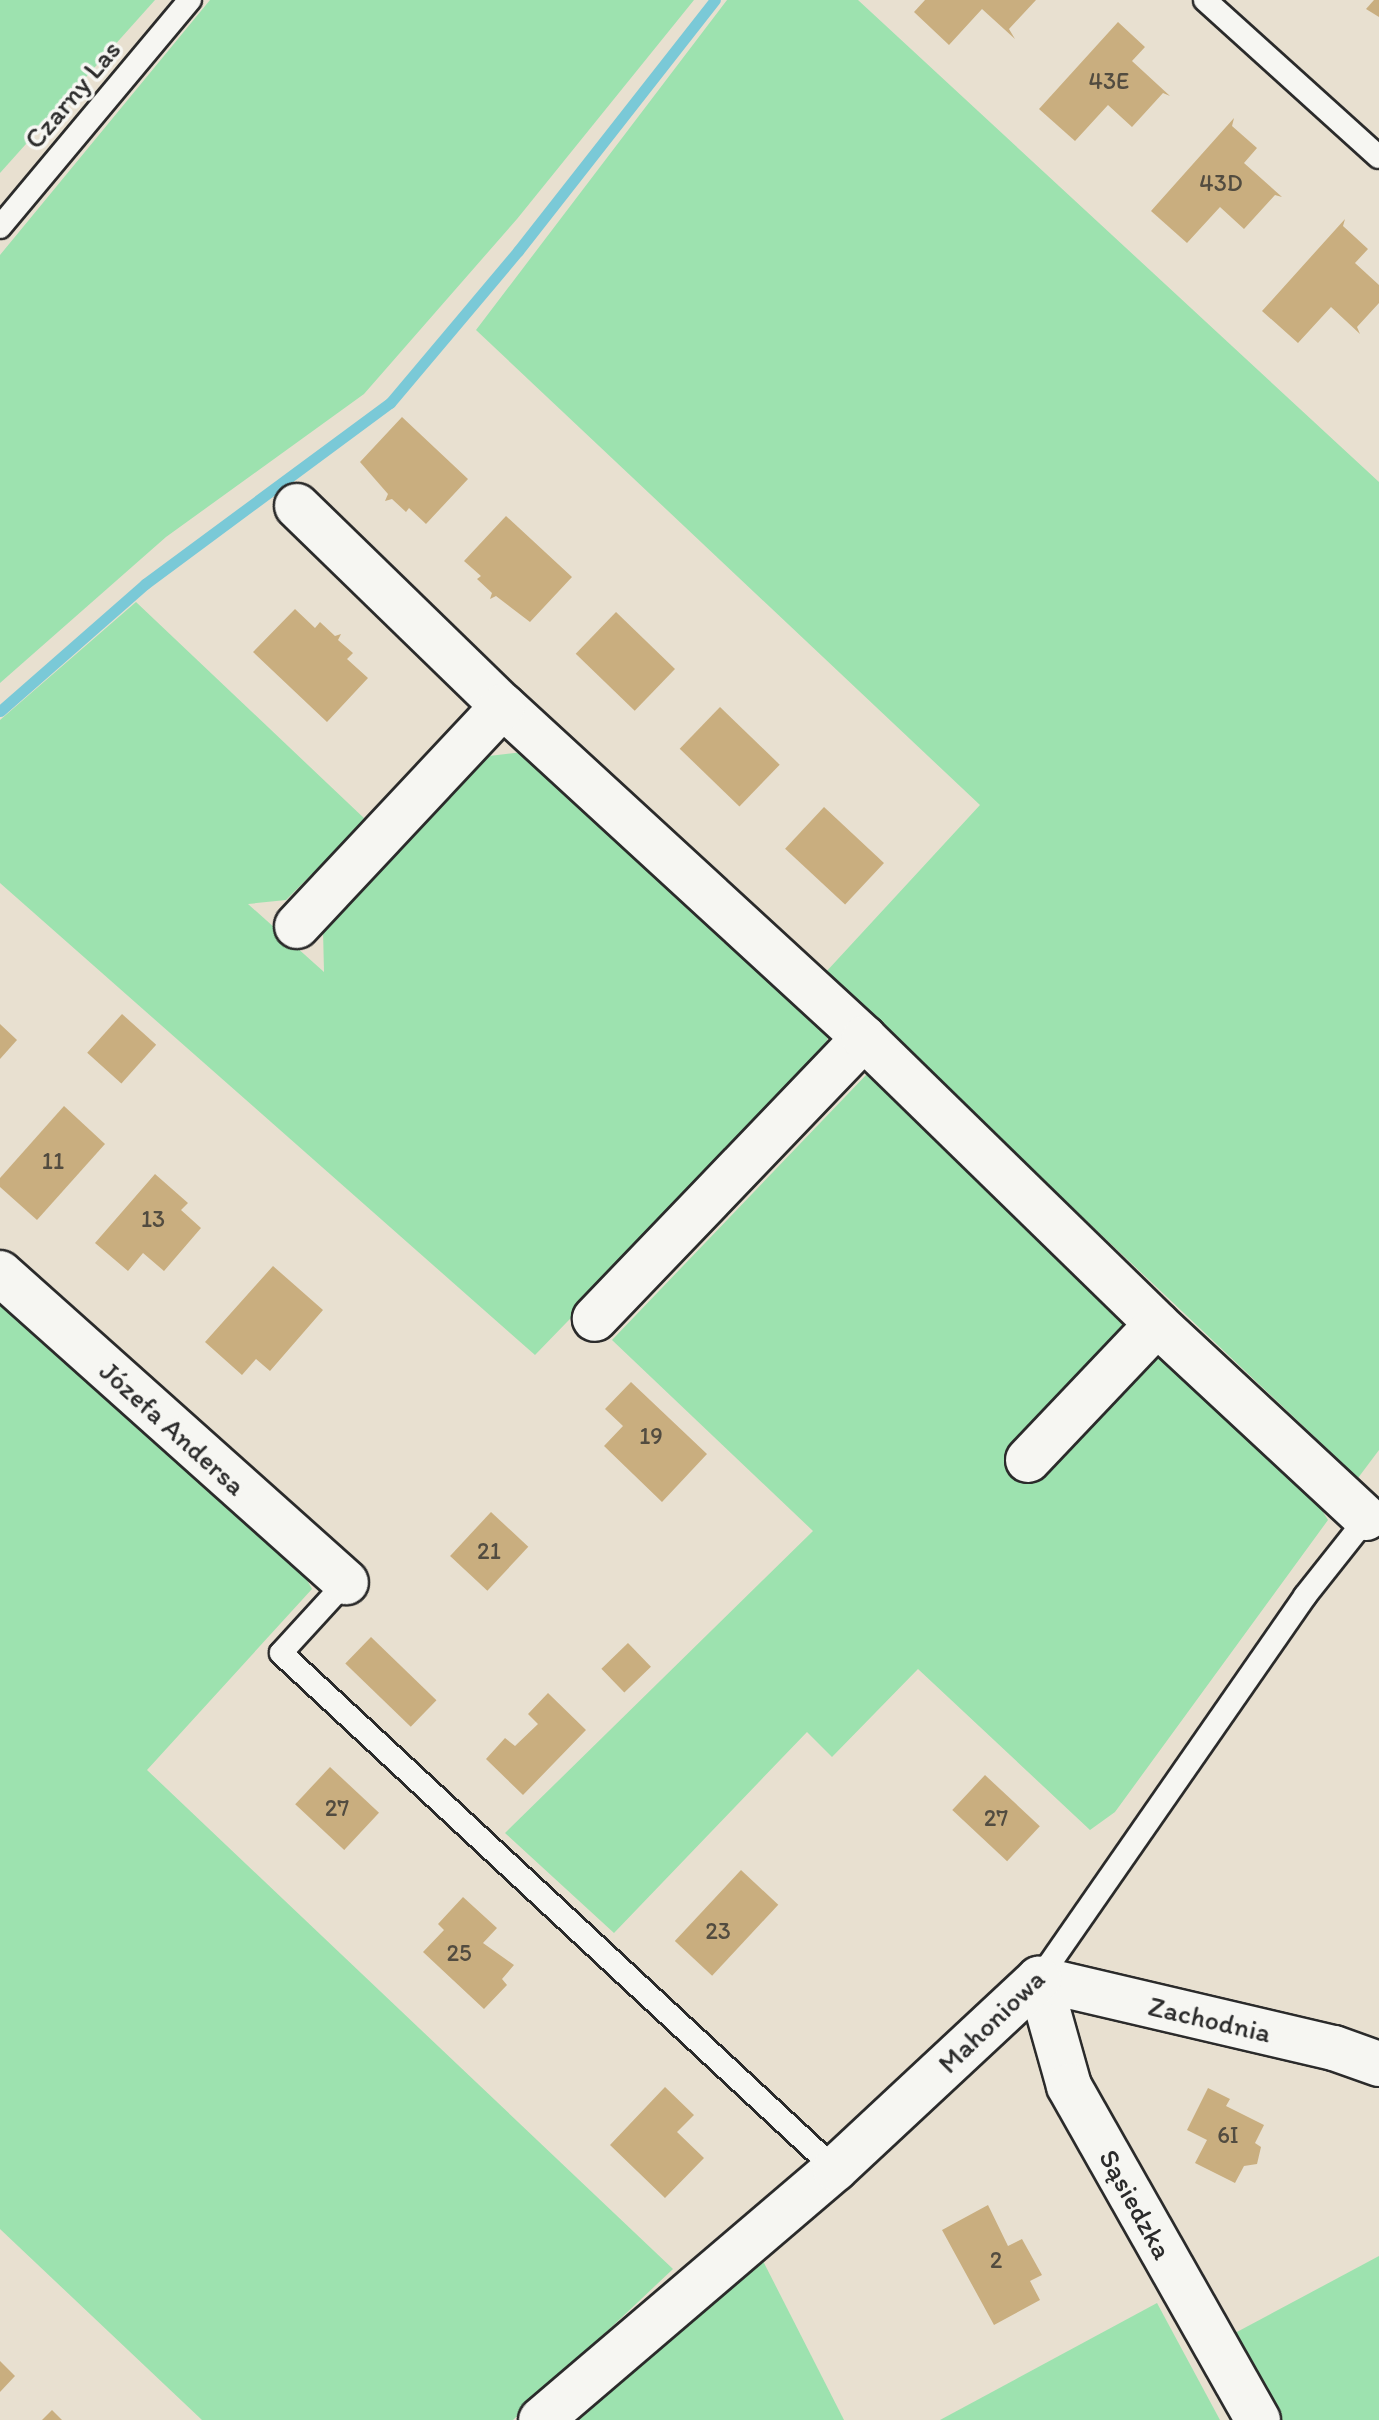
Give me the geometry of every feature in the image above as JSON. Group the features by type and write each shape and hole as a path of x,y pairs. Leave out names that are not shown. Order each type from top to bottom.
{"street":[{"path":"297,506 503,706 864,1038 1157,1324 1373,1510"},
{"path":"297,926 503,706"},
{"path":"595,1319 864,1038"},
{"name":"Józefa Andersa","path":"0,1273 346,1582"},
{"path":"1028,1460 1157,1324"},
{"name":"Zachodnia","path":"1039,1979 1334,2048 1379,2064"},
{"name":"Mahoniowa","path":"541,2420 835,2169 1039,1979"},
{"name":"Sąsiedzka","path":"1039,1979 1069,2086 1258,2420"}],"lane":[{"name":"Czarny Las","path":"0,227 190,0"},
{"path":"1205,0 1379,157"},
{"name":"Mahoniowa","path":"1039,1979 1312,1586 1373,1510"},
{"path":"346,1582 281,1653 835,2169"}],"green space":[{"path":"0,0 155,0 0,173"},
{"path":"210,0 694,0 517,219 364,394 166,537 0,683 0,255"},
{"path":"727,0 858,0 1379,482 1379,1450 1358,1478 825,973 980,805 476,330"},
{"path":"136,602 366,820 286,900 248,904 324,972 323,930 489,756 540,750 816,1015 828,1037 823,1058 535,1355 0,883 0,720"},
{"path":"868,1073 1302,1478 1328,1520 1115,1812 1090,1830 918,1669 832,1757 807,1732 614,1933 505,1833 813,1531 612,1340"},
{"path":"0,1291 294,1557 312,1589 147,1770 673,2269 513,2420 202,2420 0,2229"},
{"path":"1379,2256 1379,2420 1282,2420 1235,2333"},
{"path":"761,2257 844,2420 579,2420"},
{"path":"1157,2303 1220,2420 940,2420"}],"building":[{"path":"925,0 1036,0 1009,29 1015,39 982,9 949,45 914,12"},
{"path":"1374,0 1379,0 1379,17 1366,9"},
{"path":"1118,22 1145,47 1132,61 1170,96 1163,93 1132,127 1108,105 1075,141 1039,109"},
{"path":"1234,118 1232,126 1257,148 1244,163 1282,197 1275,195 1244,229 1220,207 1187,243 1151,211"},
{"path":"1345,219 1343,226 1368,249 1355,263 1379,285 1379,303 1357,327 1360,334 1331,307 1298,343 1262,311"},
{"path":"402,417 468,479 426,524 409,508 406,512 392,499 385,501 388,494 360,462"},
{"path":"506,516 572,577 530,622 496,596 490,599 492,593 477,579 481,576 464,561"},
{"path":"295,609 315,628 320,622 335,636 341,634 338,640 353,653 347,659 368,678 327,722 253,652"},
{"path":"616,612 675,669 635,711 576,654"},
{"path":"720,707 780,765 739,806 680,749"},
{"path":"824,807 884,863 845,905 785,849"},
{"path":"122,1014 156,1045 121,1083 87,1053"},
{"path":"0,1024 17,1040 0,1059"},
{"path":"64,1106 105,1144 37,1220 0,1187 0,1178"},
{"path":"155,1174 188,1203 181,1210 201,1228 164,1271 143,1253 128,1271 95,1243"},
{"path":"273,1266 323,1310 270,1371 256,1359 242,1375 205,1342"},
{"path":"631,1382 707,1454 662,1502 604,1446 623,1426 605,1409"},
{"path":"491,1512 528,1547 487,1591 450,1556"},
{"path":"371,1637 436,1700 411,1727 345,1664"},
{"path":"628,1643 651,1667 624,1692 601,1669"},
{"path":"548,1693 586,1730 523,1795 486,1759 505,1738 515,1746 538,1724 528,1714"},
{"path":"330,1767 379,1813 344,1850 295,1804"},
{"path":"985,1775 1040,1826 1007,1861 952,1810"},
{"path":"741,1870 778,1905 712,1976 675,1941"},
{"path":"463,1897 497,1928 483,1943 514,1965 502,1979 507,1985 484,2009 423,1952 444,1930 438,1924"},
{"path":"665,2087 694,2115 677,2132 704,2158 665,2198 610,2145"},
{"path":"1208,2088 1230,2099 1226,2106 1264,2125 1255,2143 1261,2147 1257,2164 1244,2166 1235,2183 1195,2163 1207,2140 1187,2130"},
{"path":"988,2205 1008,2246 1022,2239 1042,2275 1030,2281 1040,2300 994,2325 942,2230"},
{"path":"0,2361 15,2376 0,2392"},
{"path":"52,2410 62,2420 42,2420"}],"waterway":[{"path":"0,711 145,584 390,403 518,251 715,0"}]}
